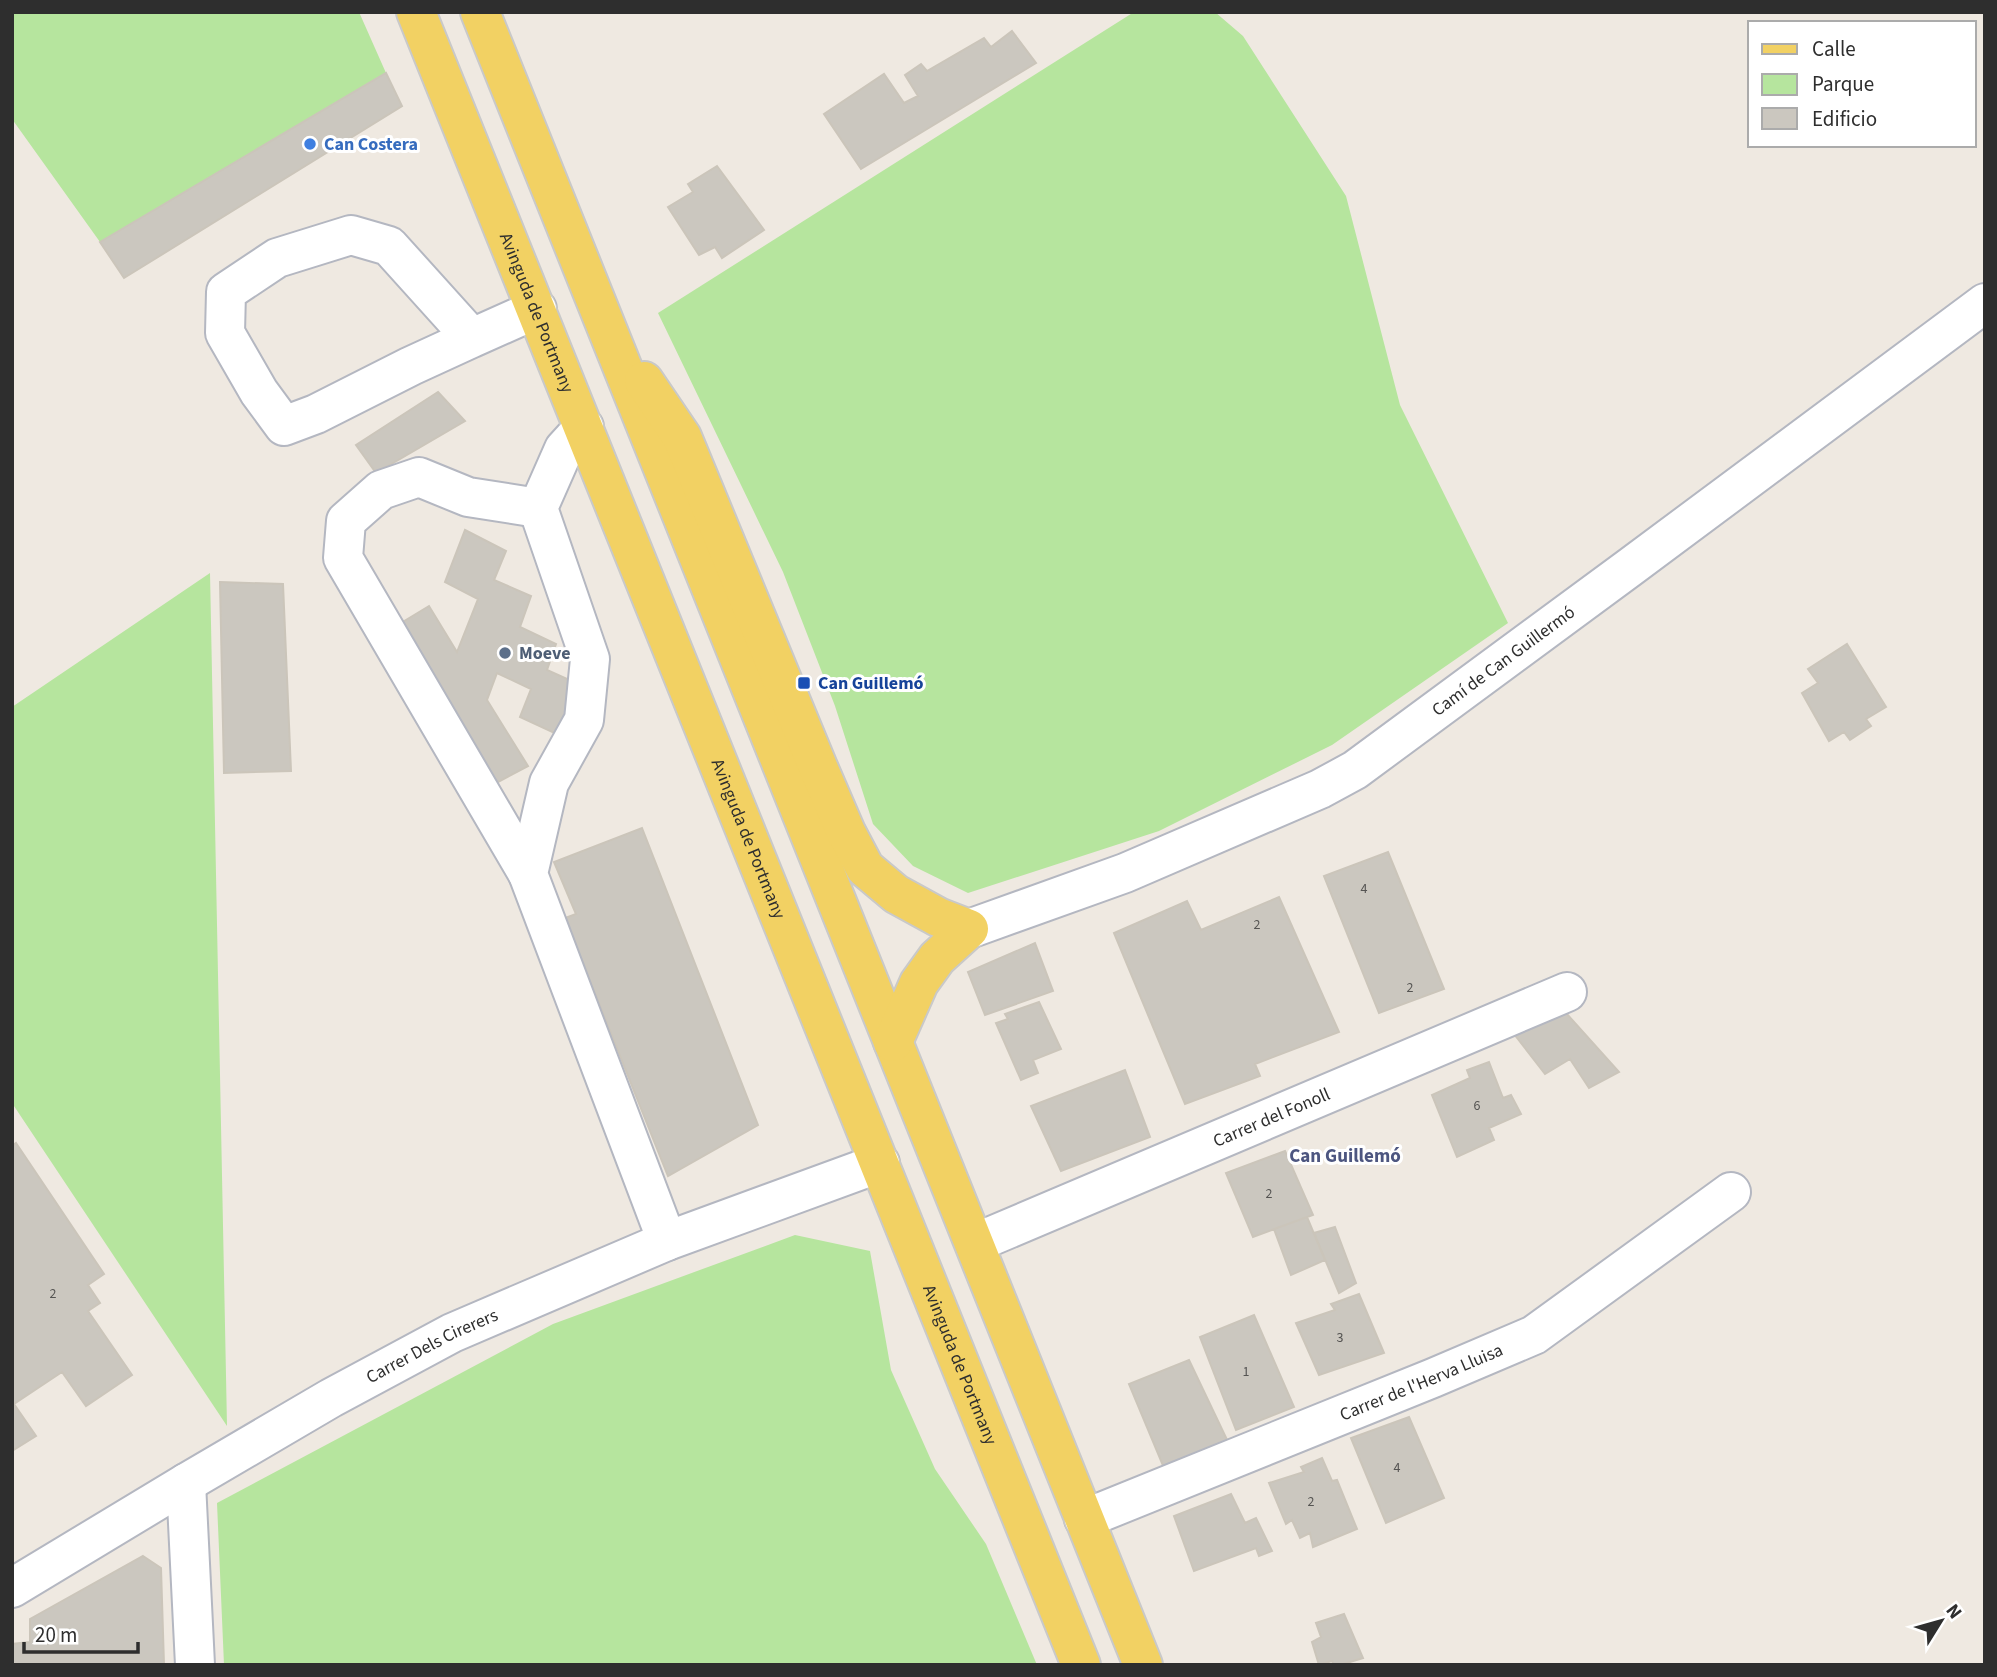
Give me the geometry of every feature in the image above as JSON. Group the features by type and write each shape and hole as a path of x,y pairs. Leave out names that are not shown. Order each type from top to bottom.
{"main road":[{"name":"Avinguda de Portmany","path":"416,12 1081,1665"},
{"path":"480,12 1143,1665"},
{"path":"603,321 682,437 822,778 865,868 896,894 938,917 969,929 937,958 919,983 893,1042"}],"street":[{"path":"472,338 389,246 351,235 277,258 226,292 225,333 259,392 284,426 316,414 411,366 537,309"},
{"name":"Camí de Can Guillermó","path":"969,929 1125,873 1308,794 1354,770 1985,303"},
{"path":"528,874 548,783 584,720 590,659 538,508 565,449 584,427"},
{"path":"538,508 468,497 419,477 381,491 346,521 343,558 528,874 667,1241"},
{"name":"Carrer del Fonoll","path":"975,1243 1567,992"},
{"name":"Carrer Dels Cirerers","path":"12,1588 331,1398 452,1333 667,1241 880,1163"},
{"name":"Carrer de l'Herva Lluisa","path":"1084,1519 1534,1335 1731,1192"},
{"path":"186,1483 195,1665"},
{"path":"12,1554 64,1557"}],"green space":[{"path":"12,12 359,12 386,73 100,242 12,119"},
{"path":"1134,12 1215,12 1243,36 1346,196 1400,405 1508,623 1332,745 1159,831 968,893 913,866 873,824 835,706 783,572 658,313"},
{"path":"210,573 227,1426 12,1103 12,707"},
{"path":"795,1235 870,1251 891,1370 935,1469 986,1544 1037,1665 224,1665 217,1503 553,1324"}],"building":[{"path":"1012,31 1036,63 861,169 824,114 884,74 904,103 918,96 905,75 921,64 927,71 984,38 991,47"},
{"path":"386,73 402,106 124,278 100,242"},
{"path":"717,166 764,230 722,258 715,247 699,255 668,207 693,192 688,184"},
{"path":"438,392 465,421 376,473 356,445"},
{"path":"465,530 506,551 494,580 531,596 520,627 556,644 547,670 585,687 563,737 520,717 531,689 497,673 487,700 528,766 487,788 396,626 429,606 457,652 478,599 445,582"},
{"path":"220,582 283,584 291,771 224,773"},
{"path":"1847,644 1886,707 1866,719 1871,726 1850,740 1844,732 1829,741 1802,693 1818,683 1808,669"},
{"path":"642,828 758,1125 668,1176 565,918 576,914 554,862"},
{"path":"1388,852 1444,989 1379,1013 1324,876"},
{"path":"1279,897 1339,1032 1255,1064 1260,1076 1185,1104 1114,933 1187,901 1201,930"},
{"path":"1035,943 1053,991 985,1015 968,972"},
{"path":"1039,1002 1061,1049 1033,1060 1038,1073 1021,1080 996,1023 1008,1019 1005,1014"},
{"path":"1566,1013 1619,1072 1589,1088 1570,1059 1545,1074 1514,1034"},
{"path":"1489,1062 1503,1098 1511,1095 1521,1114 1489,1128 1494,1140 1457,1157 1432,1095 1470,1078 1467,1070"},
{"path":"1125,1070 1150,1137 1061,1171 1031,1106"},
{"path":"16,1143 104,1274 88,1285 100,1303 88,1311 132,1375 86,1406 62,1372 14,1404 36,1436 12,1451 12,1146"},
{"path":"1285,1151 1313,1215 1253,1237 1226,1173"},
{"path":"1307,1217 1325,1260 1291,1275 1274,1229"},
{"path":"1335,1227 1356,1283 1339,1293 1314,1233"},
{"path":"1359,1294 1384,1353 1319,1375 1296,1323 1335,1310 1331,1304"},
{"path":"1254,1315 1294,1407 1236,1430 1200,1337"},
{"path":"1189,1360 1229,1444 1164,1468 1129,1384"},
{"path":"1409,1417 1444,1498 1386,1523 1351,1438"},
{"path":"1322,1458 1332,1481 1337,1480 1357,1529 1313,1547 1310,1533 1300,1538 1292,1520 1286,1524 1269,1483 1304,1472 1301,1467"},
{"path":"1231,1494 1245,1523 1256,1518 1272,1551 1259,1556 1256,1548 1194,1571 1174,1516"},
{"path":"143,1556 161,1568 164,1665 12,1665 12,1644 30,1642 30,1619"},
{"path":"1344,1614 1363,1658 1340,1665 1334,1665 1332,1661 1319,1665 1312,1642 1321,1637 1316,1623"}],"place":[{"name":"Can Costera","path":"310,144"},
{"name":"Moeve","path":"505,653"},
{"name":"Can Guillemó","path":"804,683"}],"district":[{"name":"Can Guillemó","path":"1345,1156"}]}
